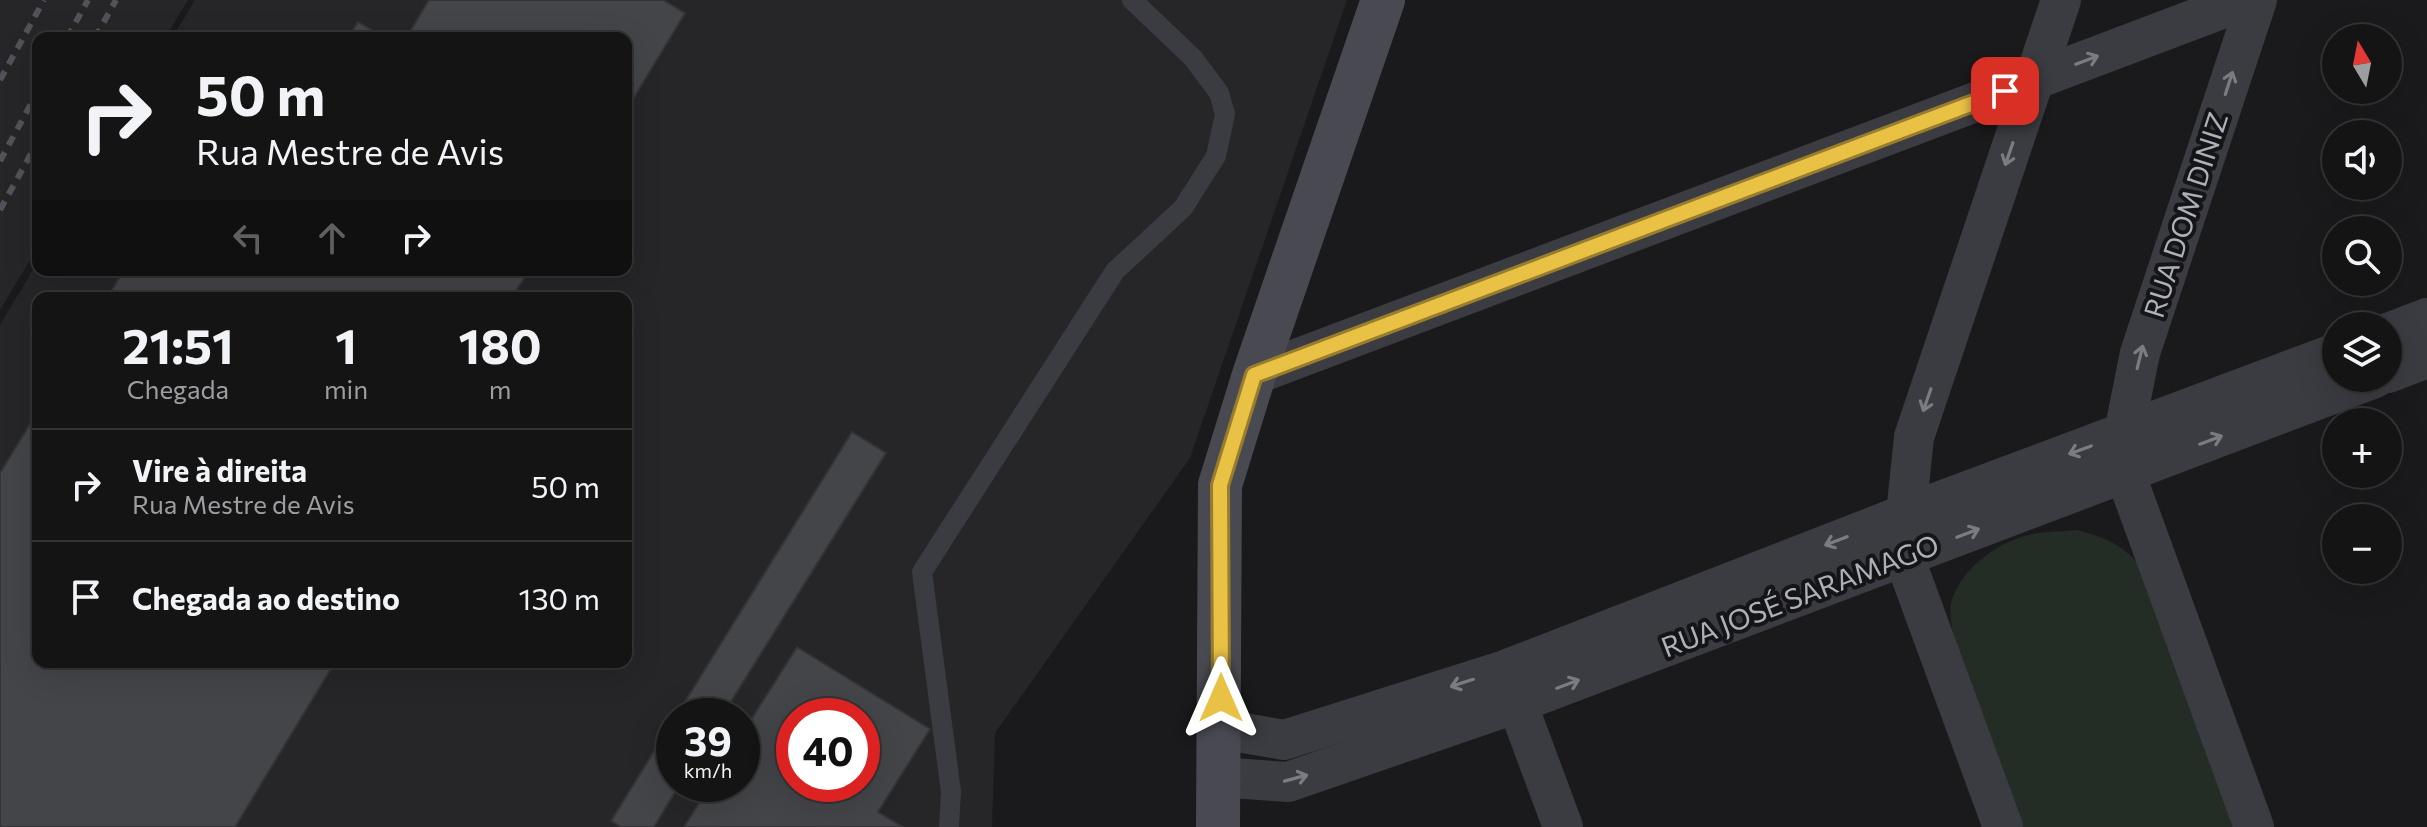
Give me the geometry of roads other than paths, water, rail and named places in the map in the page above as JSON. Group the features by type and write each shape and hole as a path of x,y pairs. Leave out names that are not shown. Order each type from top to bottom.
{"street":[{"path":"1218,827 1221,729 1220,485 1254,375 1383,0"},
{"path":"1906,514 1914,437 2061,0"},
{"path":"1254,375 2245,0"},
{"name":"RUA DOM DINIZ","path":"2124,433 2140,353 2257,0"},
{"path":"2402,328 2427,318"},
{"name":"RUA JOSÉ SARAMAGO","path":"1219,777 1288,782 1906,514 2322,358"},
{"path":"2402,368 2427,358"},
{"name":"RUA JOSÉ SARAMAGO","path":"1221,729 1284,740 1511,687 1904,557 2338,392"},
{"path":"2125,473 2254,827"},
{"path":"1904,557 2003,827"},
{"path":"1511,687 1563,827"}],"lane":[{"path":"949,827 951,792 922,572 1115,271 1183,208 1216,156 1222,135 1225,114 1219,93 1207,75 1132,0"},
{"path":"2124,433 2125,473"},
{"path":"1904,557 1906,514"}],"railway":[{"path":"0,80 44,0"},
{"path":"70,32 88,0"},
{"path":"98,32 116,0"},
{"path":"0,161 32,102"},
{"path":"0,210 32,152"}]}
